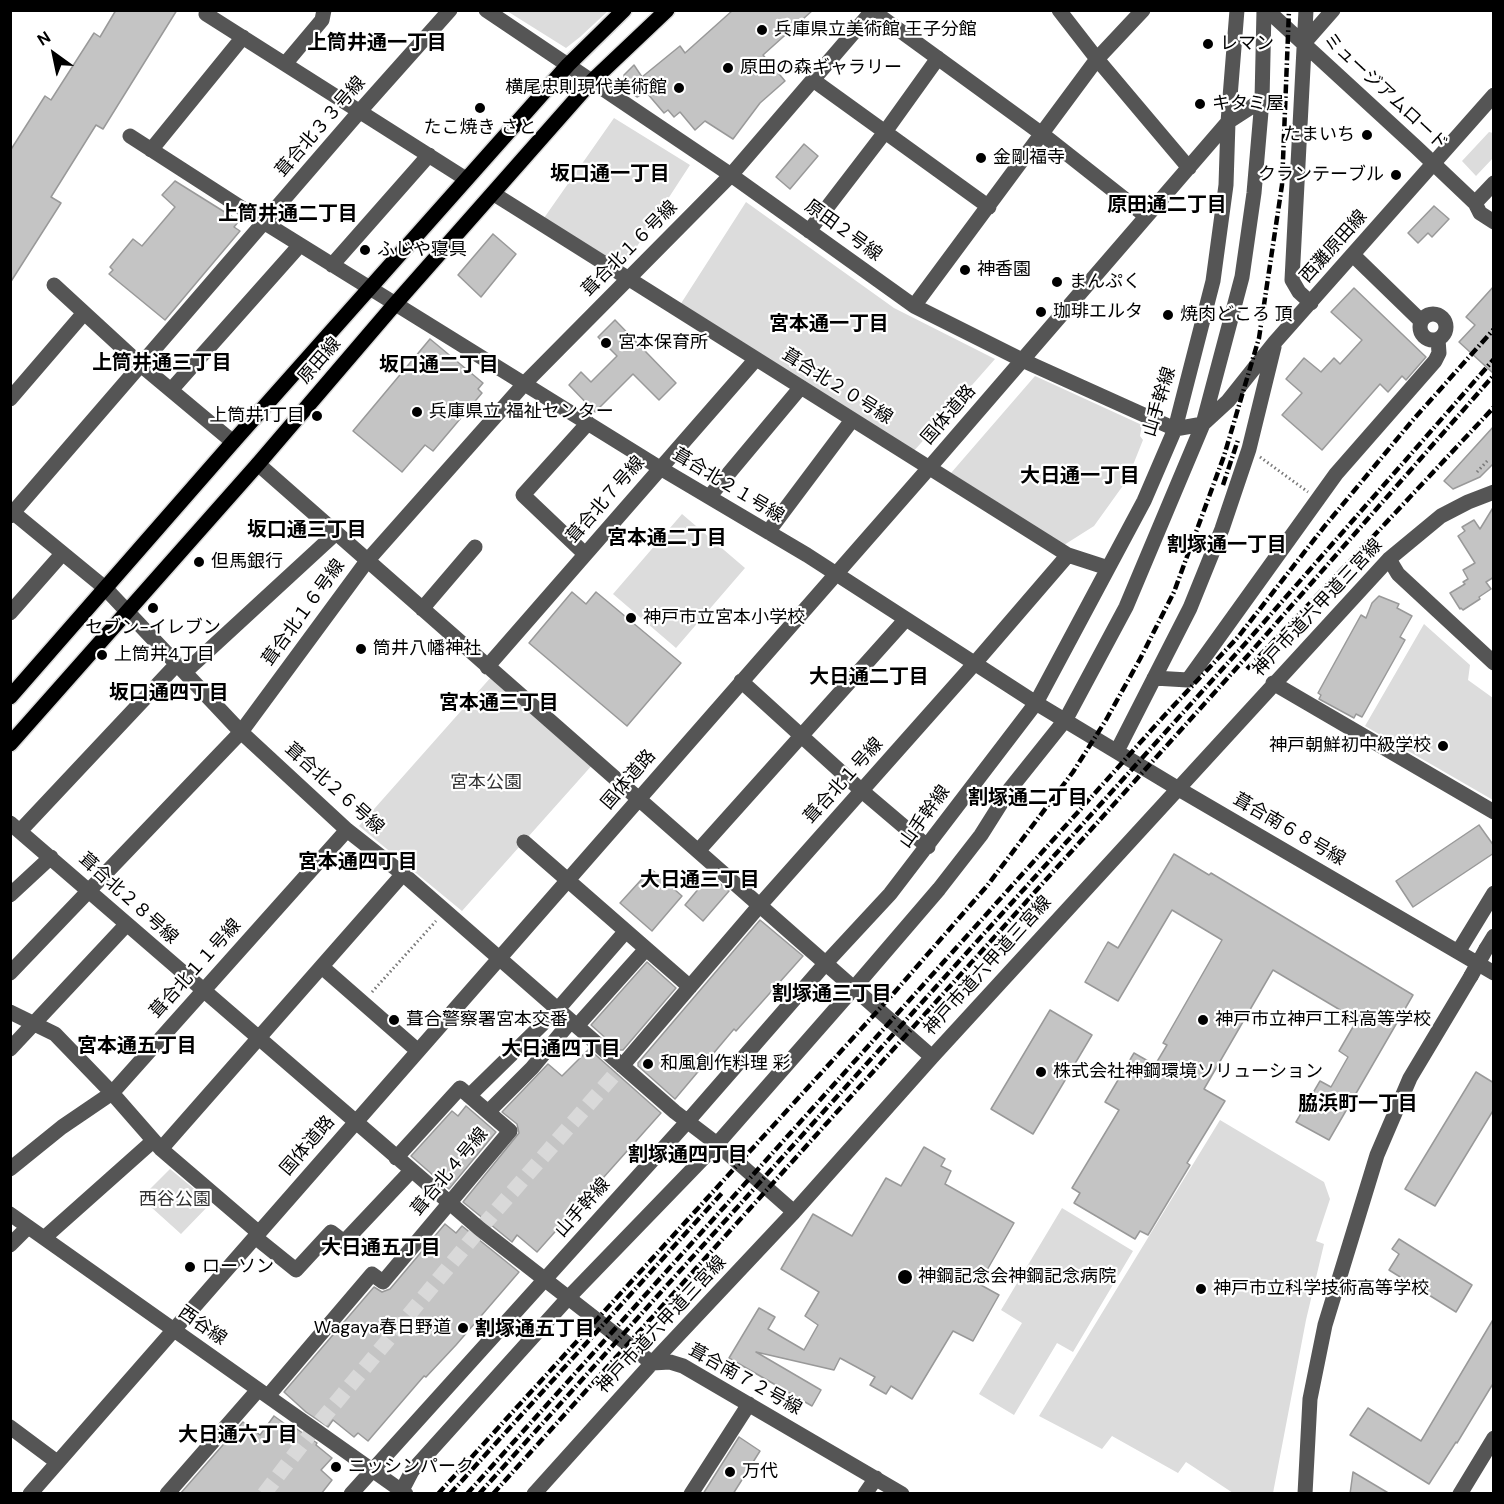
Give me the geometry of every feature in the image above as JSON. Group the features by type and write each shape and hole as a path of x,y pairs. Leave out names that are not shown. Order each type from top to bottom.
{"main road":[{"name":"原田線","path":"10,697 466,179 568,65 624,10"},
{"name":"原田線","path":"10,744 591,82 667,10"}],"street":[{"path":"285,64 322,20 324,10"},
{"name":"葺合北３３号線","path":"11,513 142,366 360,111 450,10"},
{"name":"原田２号線","path":"486,10 731,175 914,306 1022,360 1175,429"},
{"path":"1059,10 1189,168"},
{"path":"914,306 1097,59 1143,10"},
{"name":"山手幹線","path":"351,1494 890,894 1036,703 1144,501 1175,429 1213,281 1226,185 1228,122 1237,10"},
{"path":"403,1493 412,1471 568,1298 717,1144 939,889 981,835 1010,789 1066,719 1126,607 1203,424 1242,277 1254,193 1262,100 1265,10"},
{"name":"ミュージアムロード","path":"1265,10 1304,43 1475,203 1480,213 1494,222"},
{"path":"1306,10 1292,280 1299,292 1311,303"},
{"path":"1304,43 1333,10"},
{"path":"873,11 1042,134 1146,216"},
{"name":"葺合北１６号線","path":"10,973 242,732 367,561 525,383 731,175 873,11"},
{"path":"206,14 466,179"},
{"path":"152,150 243,37"},
{"path":"810,231 938,58"},
{"path":"813,80 988,207"},
{"name":"西灘原田線","path":"1203,424 1228,402 1275,342 1494,95"},
{"name":"国体道路","path":"30,1494 929,468 1228,122 1262,100"},
{"name":"葺合北２１号線","path":"130,136 332,265 660,468 836,573 1036,703 1066,719"},
{"path":"332,265 429,155"},
{"path":"1475,203 1494,183"},
{"name":"葺合北２０号線","path":"494,194 1068,555"},
{"path":"171,390 300,245"},
{"path":"1353,255 1421,321"},
{"path":"54,285 142,366 233,442"},
{"path":"10,399 84,313"},
{"path":"1432,314 1443,318 1446,322 1446,330 1438,339 1430,340 1420,329 1421,321 1426,316 1432,314"},
{"path":"1154,678 1188,680 1336,474 1436,361 1440,348 1438,339"},
{"path":"1117,751 1194,598 1222,529 1249,449 1275,342"},
{"name":"葺合北７号線","path":"487,667 756,359"},
{"path":"709,497 801,387"},
{"path":"768,532 852,420"},
{"path":"585,554 523,495 588,423"},
{"path":"1175,429 1203,424"},
{"path":"258,464 932,1057"},
{"name":"神戸市道六甲道三宮線","path":"534,1494 652,1363 794,1212 1273,683 1389,559 1440,516 1494,492"},
{"name":"葺合北２６号線","path":"11,513 105,588 242,732 347,830 403,874 622,1066 687,1122 717,1144 794,1212"},
{"path":"15,827 181,668 336,533"},
{"path":"422,609 475,547"},
{"path":"10,613 62,554"},
{"path":"1068,555 1108,568"},
{"name":"葺合北１号線","path":"622,1066 760,905 1068,555"},
{"path":"1389,559 1398,574 1494,663"},
{"path":"699,851 906,619"},
{"path":"741,681 862,791 928,847"},
{"path":"1273,683 1494,812"},
{"name":"葺合南６８号線","path":"1066,719 1177,788 1494,973"},
{"name":"葺合北２８号線","path":"15,827 396,1158 534,1272 546,1279"},
{"name":"葺合北１１号線","path":"10,1169 62,1127 112,1093 347,830"},
{"path":"524,842 690,987"},
{"path":"10,895 51,857"},
{"path":"44,1238 157,1145 260,1039 403,874"},
{"path":"1458,952 1494,893"},
{"path":"10,1048 127,924"},
{"path":"396,1158 460,1088 469,1096 558,1009 626,931"},
{"path":"1305,1494 1311,1399 1325,1324 1374,1167 1410,1078 1490,942"},
{"path":"488,1113 646,949"},
{"path":"322,967 418,1051"},
{"path":"10,1012 55,1034 112,1093 157,1145 296,1270 332,1232 344,1242 411,1170"},
{"name":"葺合北４号線","path":"167,1494 372,1274 382,1282 510,1131 469,1096"},
{"name":"西谷線","path":"10,1214 372,1468 403,1493"},
{"path":"10,1245 28,1227"},
{"path":"546,1279 652,1363"},
{"name":"葺合南７２号線","path":"652,1363 670,1362 683,1366 902,1494"},
{"path":"690,1494 749,1404"},
{"path":"11,1427 57,1462"},
{"path":"1460,1494 1494,1438"},
{"path":"865,1494 876,1478"}],"path":[{"path":"1249,449 1319,500"},
{"path":"1477,472 1489,459"},
{"path":"363,1003 446,911"}],"green space":[{"path":"507,11 608,11 566,48"},
{"path":"614,118 690,165 621,271 544,218"},
{"path":"1489,132 1493,133 1493,158 1476,176 1462,161"},
{"path":"746,202 894,308 995,359 913,452 680,305"},
{"path":"1035,376 1142,425 1140,436 1143,440 1127,480 1094,526 1064,545 951,473"},
{"path":"682,514 745,568 676,648 613,594"},
{"path":"1424,624 1470,665 1468,680 1493,698 1493,800 1365,726"},
{"name":"宮本公園","path":"492,676 594,763 462,911 359,826"},
{"path":"1220,1120 1324,1182 1330,1199 1316,1241 1324,1244 1306,1320 1273,1493 1233,1493 1186,1462 1178,1473 1112,1436 1102,1449 1039,1416"},
{"name":"西谷公園","path":"170,1169 211,1203 181,1234 141,1198"},
{"path":"1062,1208 1133,1251 1073,1352 1057,1343 1014,1415 979,1394 1022,1323 1001,1310"}],"building":[{"path":"116,10 177,10 103,129 96,125 51,197 61,203 10,283 10,151 45,96 51,100 94,33 100,37"},
{"path":"733,10 813,10 763,55 785,81 760,103 733,139 705,121 695,130 680,112 674,117 668,110 664,113 646,92 637,97 625,89 624,75 634,65 642,77 680,46 685,53"},
{"path":"804,144 818,156 790,189 776,177"},
{"path":"175,181 239,221 234,227 240,231 165,320 109,274 113,270 110,267 133,239 142,246 175,207 162,195"},
{"path":"1434,206 1449,219 1432,237 1428,233 1418,243 1408,233"},
{"path":"493,234 516,254 481,297 458,275"},
{"path":"1494,286 1494,374 1459,342 1475,325 1466,317"},
{"path":"1354,288 1426,357 1406,380 1402,376 1388,392 1380,384 1322,450 1282,415 1302,393 1286,379 1304,358 1321,372 1334,358 1340,364 1362,340 1331,312"},
{"path":"615,320 676,383 659,400 633,374 595,412 569,385 581,372 591,382 617,356 598,337"},
{"name":"兵庫県立 福祉センター","path":"430,339 483,383 478,389 482,393 433,451 425,445 402,472 353,431"},
{"path":"1494,426 1494,463 1480,477 1453,489 1444,481"},
{"path":"1494,506 1494,577 1486,582 1491,589 1463,610 1450,593 1465,584 1463,582 1468,579 1463,570 1475,563 1458,536 1465,531 1462,527 1474,520 1480,529"},
{"path":"572,592 586,604 596,592 681,663 627,726 529,643"},
{"path":"1379,596 1399,604 1397,608 1412,616 1400,637 1405,640 1362,717 1356,714 1354,718 1319,699 1321,695 1318,693 1361,615 1366,618 1372,603"},
{"path":"1479,825 1494,846 1494,853 1413,907 1396,881"},
{"path":"1174,854 1209,875 1211,873 1413,995 1329,1140 1296,1122 1320,1081 1331,1087 1348,1057 1339,1051 1357,1020 1273,970 1204,1089 1225,1101 1187,1163 1190,1165 1148,1235 1140,1231 1135,1239 1074,1203 1080,1193 1072,1188 1119,1110 1105,1102 1134,1053 1155,1065 1167,1045 1163,1043 1222,940 1172,910 1118,1001 1085,982 1108,942 1118,948"},
{"path":"651,869 682,896 652,931 620,903"},
{"path":"710,875 729,891 703,921 685,905"},
{"path":"760,920 803,956 736,1031 734,1029 675,1099 638,1066 638,1063"},
{"path":"647,962 676,988 623,1050 619,1050 591,1025"},
{"name":"株式会社神鋼環境ソリューション","path":"1050,1010 1092,1035 1033,1134 991,1109"},
{"path":"589,1049 661,1113 537,1252 517,1235 512,1242 463,1202 519,1133 517,1124 502,1112 548,1064 562,1076"},
{"path":"1476,1072 1494,1083 1494,1109 1435,1206 1405,1189"},
{"path":"466,1106 496,1132 449,1189 411,1156 452,1111 458,1116"},
{"name":"神鋼記念会神鋼記念病院","path":"924,1147 945,1159 941,1166 951,1171 945,1184 1014,1223 979,1284 999,1295 973,1341 953,1331 912,1399 891,1386 886,1394 870,1385 875,1377 840,1358 834,1370 756,1352 821,1390 812,1406 729,1358 759,1308 775,1317 768,1329 804,1350 818,1325 805,1316 819,1292 781,1269 813,1214 852,1236 886,1178 901,1186"},
{"path":"445,1224 456,1233 462,1226 519,1272 368,1441 358,1433 354,1437 333,1420 328,1427 306,1412 284,1392 374,1287 382,1292 390,1289"},
{"path":"1399,1239 1472,1285 1456,1312 1389,1270 1399,1254 1392,1249"},
{"path":"1494,1318 1494,1382 1429,1484 1350,1435 1368,1408 1421,1441"},
{"path":"274,1416 317,1443 316,1445 332,1458 321,1470 332,1480 321,1494 180,1494 243,1422 260,1435"},
{"name":"万代","path":"739,1437 760,1451 733,1494 703,1494"},
{"path":"1353,1472 1390,1494 1350,1494"}],"tunnel":[{"path":"264,1494 314,1429 480,1229 622,1066"}],"railway":[{"path":"438,1494 893,994 987,886 1073,772 1106,720 1174,592 1224,456 1259,338 1282,185 1289,10"},
{"path":"467,1494 1164,716 1238,637 1324,527 1412,421 1494,329"},
{"path":"479,1494 1244,645 1494,359"},
{"path":"493,1494 1251,652 1494,375"},
{"path":"1247,669 1494,407"},
{"path":"1223,485 1238,440"},
{"path":"450,1494 723,1192"}],"place":[{"name":"兵庫県立美術館 王子分館","path":"762,30"},
{"name":"レマン","path":"1208,44"},
{"name":"原田の森ギャラリー","path":"728,68"},
{"name":"横尾忠則現代美術館","path":"679,88"},
{"name":"キタミ屋","path":"1200,104"},
{"name":"たこ焼き さと","path":"480,108"},
{"name":"たまいち","path":"1367,135"},
{"name":"金剛福寺","path":"981,158"},
{"name":"クランテーブル","path":"1396,175"},
{"name":"ふじや寝具","path":"365,250"},
{"name":"神香園","path":"965,270"},
{"name":"まんぷく","path":"1057,282"},
{"name":"珈琲エルタ","path":"1041,312"},
{"name":"焼肉どころ 頂","path":"1168,315"},
{"name":"宮本保育所","path":"606,343"},
{"name":"兵庫県立 福祉センター","path":"417,412"},
{"name":"上筒井1丁目","path":"317,416"},
{"name":"但馬銀行","path":"199,562"},
{"name":"セブン-イレブン","path":"153,608"},
{"name":"神戸市立宮本小学校","path":"631,618"},
{"name":"筒井八幡神社","path":"361,649"},
{"name":"上筒井4丁目","path":"102,655"},
{"name":"神戸朝鮮初中級学校","path":"1443,746"},
{"name":"葺合警察署宮本交番","path":"394,1020"},
{"name":"神戸市立神戸工科高等学校","path":"1203,1020"},
{"name":"和風創作料理 彩","path":"648,1064"},
{"name":"株式会社神鋼環境ソリューション","path":"1041,1072"},
{"name":"ローソン","path":"190,1267"},
{"name":"神鋼記念会神鋼記念病院","path":"905,1277"},
{"name":"神戸市立科学技術高等学校","path":"1201,1289"},
{"name":"Wagaya春日野道","path":"463,1328"},
{"name":"ニッシンパーク","path":"336,1467"},
{"name":"万代","path":"730,1472"}],"district":[{"name":"上筒井通一丁目","path":"377,44"},
{"name":"坂口通一丁目","path":"610,175"},
{"name":"原田通二丁目","path":"1167,206"},
{"name":"上筒井通二丁目","path":"288,215"},
{"name":"宮本通一丁目","path":"829,325"},
{"name":"上筒井通三丁目","path":"162,364"},
{"name":"坂口通二丁目","path":"439,366"},
{"name":"大日通一丁目","path":"1080,477"},
{"name":"坂口通三丁目","path":"307,531"},
{"name":"宮本通二丁目","path":"667,539"},
{"name":"割塚通一丁目","path":"1227,546"},
{"name":"大日通二丁目","path":"869,678"},
{"name":"坂口通四丁目","path":"169,694"},
{"name":"宮本通三丁目","path":"499,704"},
{"name":"割塚通二丁目","path":"1028,799"},
{"name":"宮本通四丁目","path":"358,863"},
{"name":"大日通三丁目","path":"700,881"},
{"name":"割塚通三丁目","path":"832,995"},
{"name":"宮本通五丁目","path":"137,1047"},
{"name":"大日通四丁目","path":"561,1050"},
{"name":"脇浜町一丁目","path":"1358,1105"},
{"name":"割塚通四丁目","path":"688,1156"},
{"name":"大日通五丁目","path":"381,1249"},
{"name":"割塚通五丁目","path":"535,1330"},
{"name":"大日通六丁目","path":"238,1436"}]}
